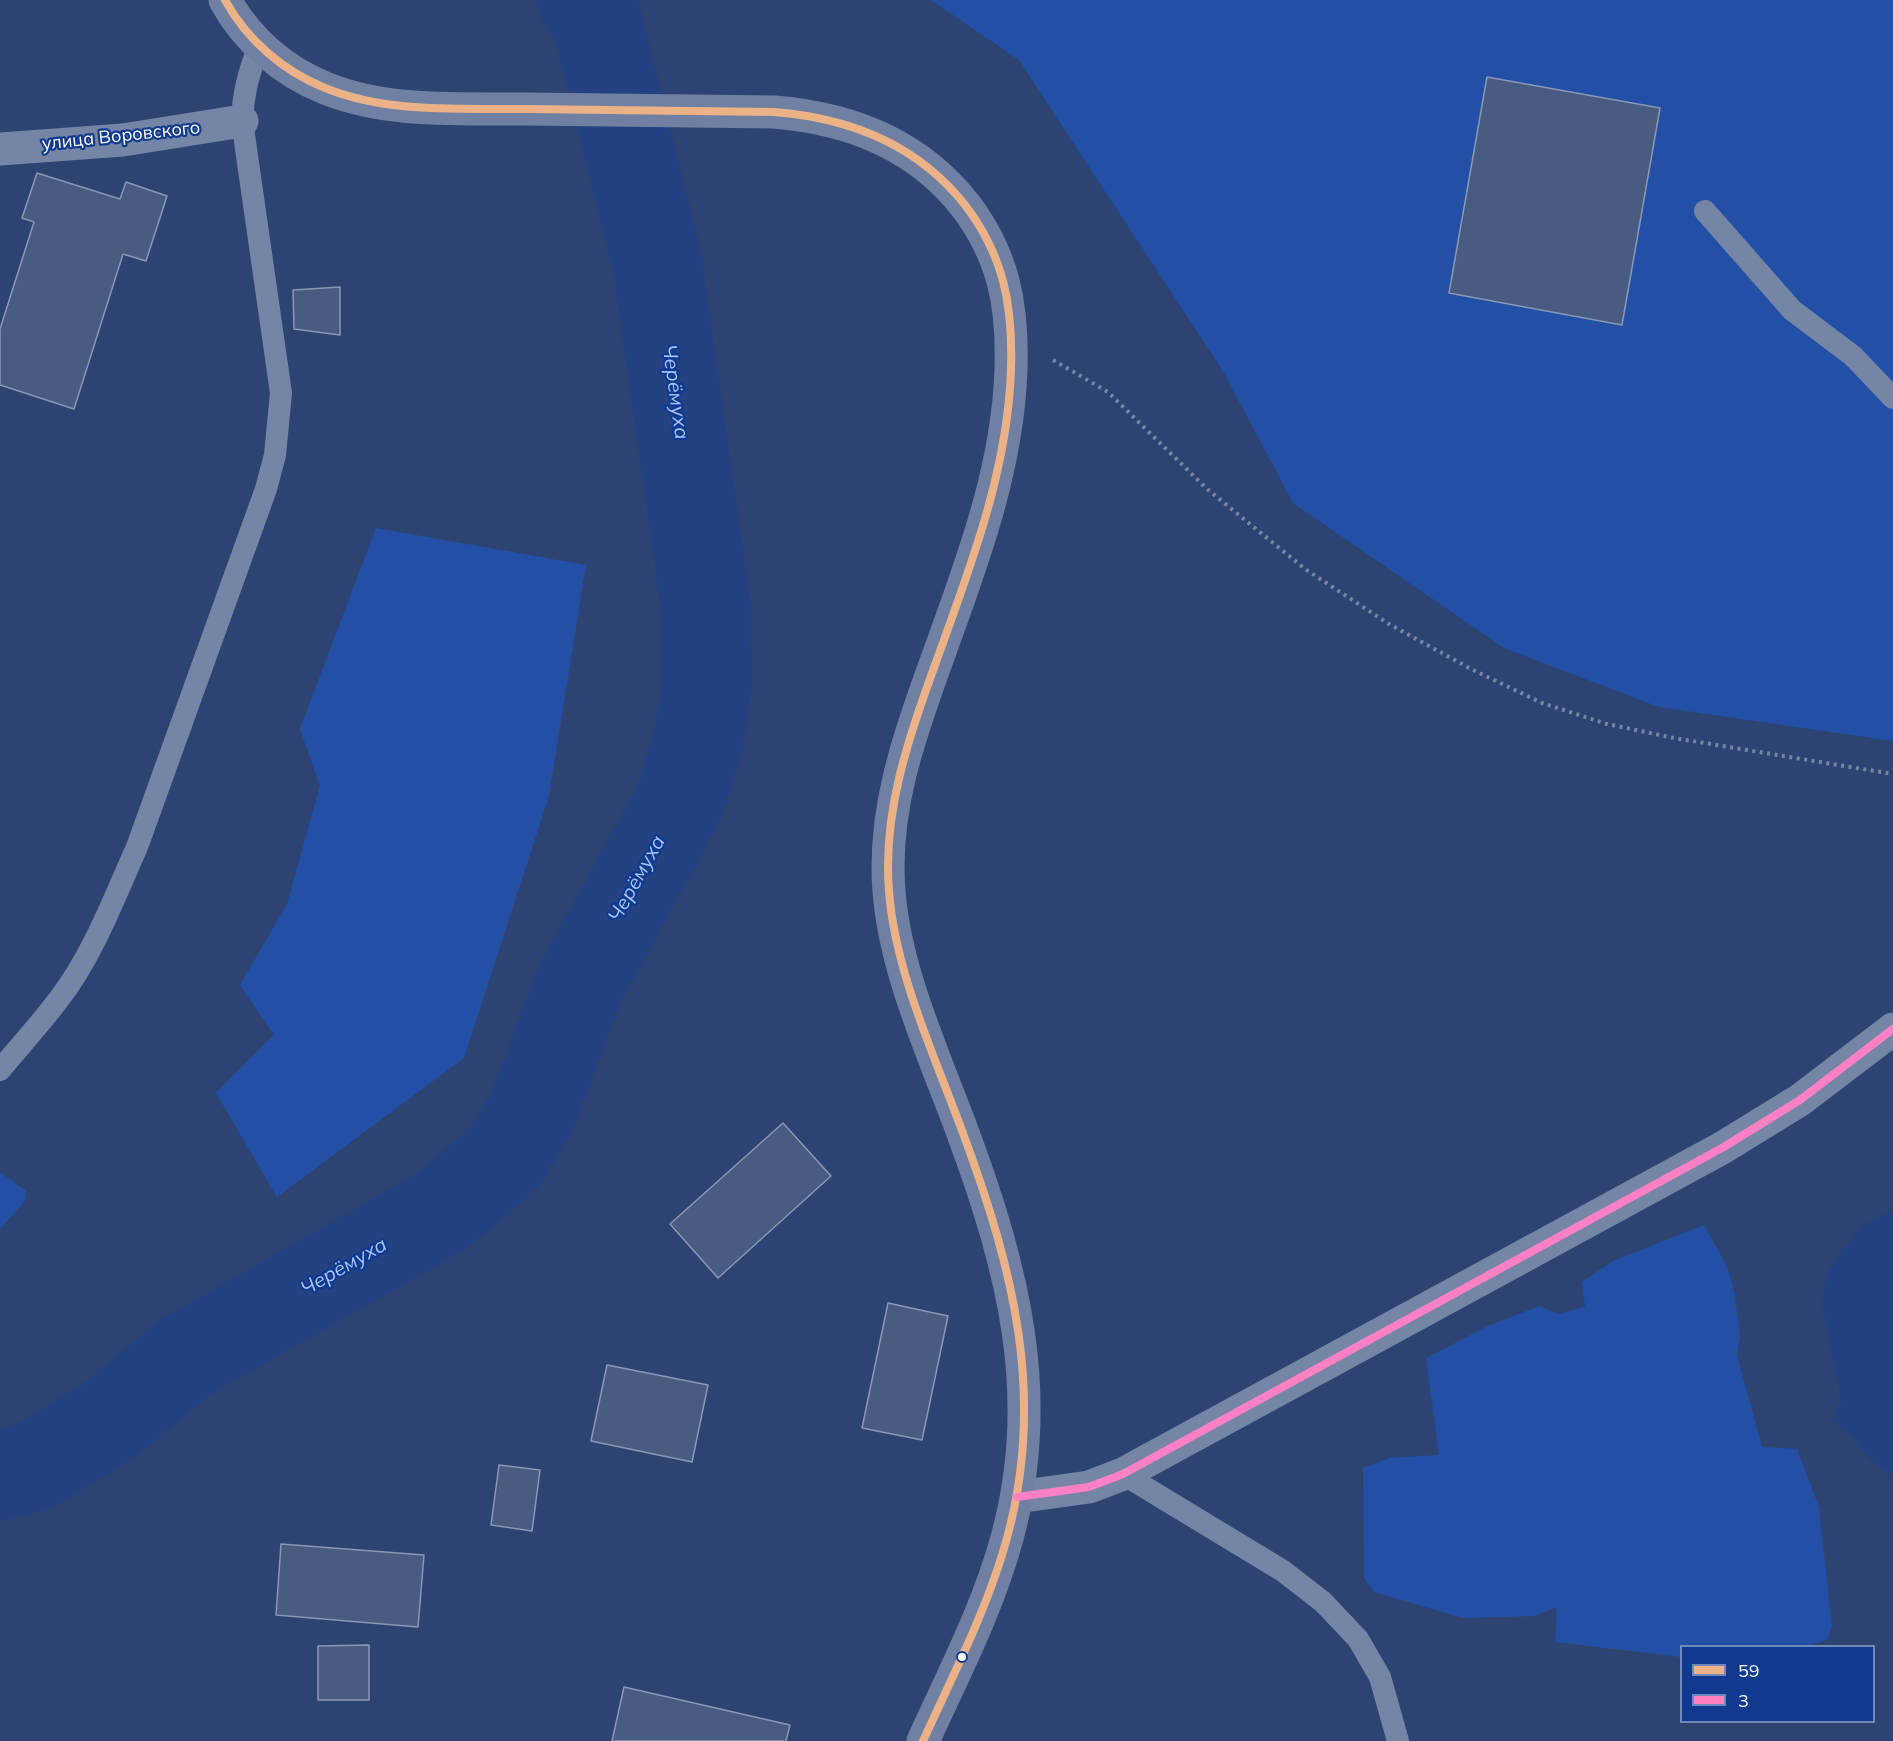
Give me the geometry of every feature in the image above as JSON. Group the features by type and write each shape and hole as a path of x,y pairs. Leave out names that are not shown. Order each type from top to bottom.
{"main road":[{"path":"225,0 259,47 291,70 325,88 357,98 425,108 774,112 829,119 868,131 908,151 946,181 975,219 995,254 1009,297 1012,340 1010,385 994,489 974,557 900,769 891,810 888,890 895,930 910,984 991,1209 1006,1260 1022,1360 1022,1448 1017,1497 988,1594 923,1741"}],"street":[{"name":"улица Воровского","path":"0,149 123,140 242,122"},
{"path":"1017,1497 1089,1487 1123,1474 1722,1148 1800,1100 1893,1029"}],"lane":[{"path":"0,1070 60,998 82,962 118,891 145,825 263,498 275,455 281,393 242,122 243,96 248,73 259,47"},
{"path":"1706,211 1792,310 1853,356 1893,398"},
{"path":"1123,1474 1283,1571 1323,1602 1358,1639 1380,1677 1398,1741"}],"path":[{"path":"1012,340 1077,372 1108,392 1207,489 1305,569 1389,624 1472,669 1542,703 1607,724 1674,738 1893,774"}],"shaded area":[{"path":"931,0 1893,0 1893,741 1659,707 1504,648 1293,503 1223,371 1019,60"},
{"path":"376,528 586,565 549,796 464,1058 277,1197 216,1093 274,1035 240,985 287,904 320,786 300,729"},
{"path":"0,1172 26,1191 25,1201 0,1229"},
{"path":"1893,1210 1893,1476 1867,1457 1855,1440 1832,1420 1841,1402 1822,1304 1826,1280 1834,1260 1864,1224"},
{"path":"1704,1225 1728,1268 1735,1296 1740,1337 1737,1355 1762,1447 1797,1449 1819,1507 1832,1626 1828,1639 1812,1645 1680,1645 1680,1657 1555,1642 1557,1607 1535,1616 1463,1618 1374,1592 1364,1578 1363,1468 1390,1458 1439,1455 1426,1358 1488,1326 1540,1306 1557,1314 1585,1307 1582,1282 1613,1261"}],"building":[{"path":"1487,77 1660,108 1622,325 1449,293"},
{"path":"37,173 120,199 126,182 167,196 146,261 123,254 74,409 0,385 0,329 34,222 22,218"},
{"path":"340,287 340,335 294,329 293,290"},
{"path":"783,1123 831,1176 718,1278 670,1224"},
{"path":"888,1303 948,1316 922,1440 862,1428"},
{"path":"607,1365 708,1385 692,1462 591,1441"},
{"path":"499,1465 540,1470 532,1531 491,1525"},
{"path":"281,1544 424,1555 418,1627 276,1615"},
{"path":"369,1645 369,1700 318,1700 318,1646"},
{"path":"624,1687 790,1725 786,1741 612,1741"}],"waterway":[{"name":"Черёмуха","path":"0,1475 35,1466 107,1422 184,1358 442,1211 505,1157 532,1112 580,984 681,799 698,742 707,683 706,610 658,266 596,18 582,0"}],"transit line":[{"name":"59","path":"225,0 255,41 295,73 325,88 374,102 451,109 774,112 829,120 855,128 904,150 926,166 965,205 989,243 1003,282 1010,324 1011,369 1003,442 987,513 901,769 890,829 888,860 889,891 899,953 918,1015 982,1186 1009,1284 1018,1334 1023,1383 1024,1434 1018,1485 999,1564 969,1641 923,1741"},
{"name":"3","path":"1017,1497 1089,1487 1123,1474 1722,1148 1800,1100 1893,1029"}]}
